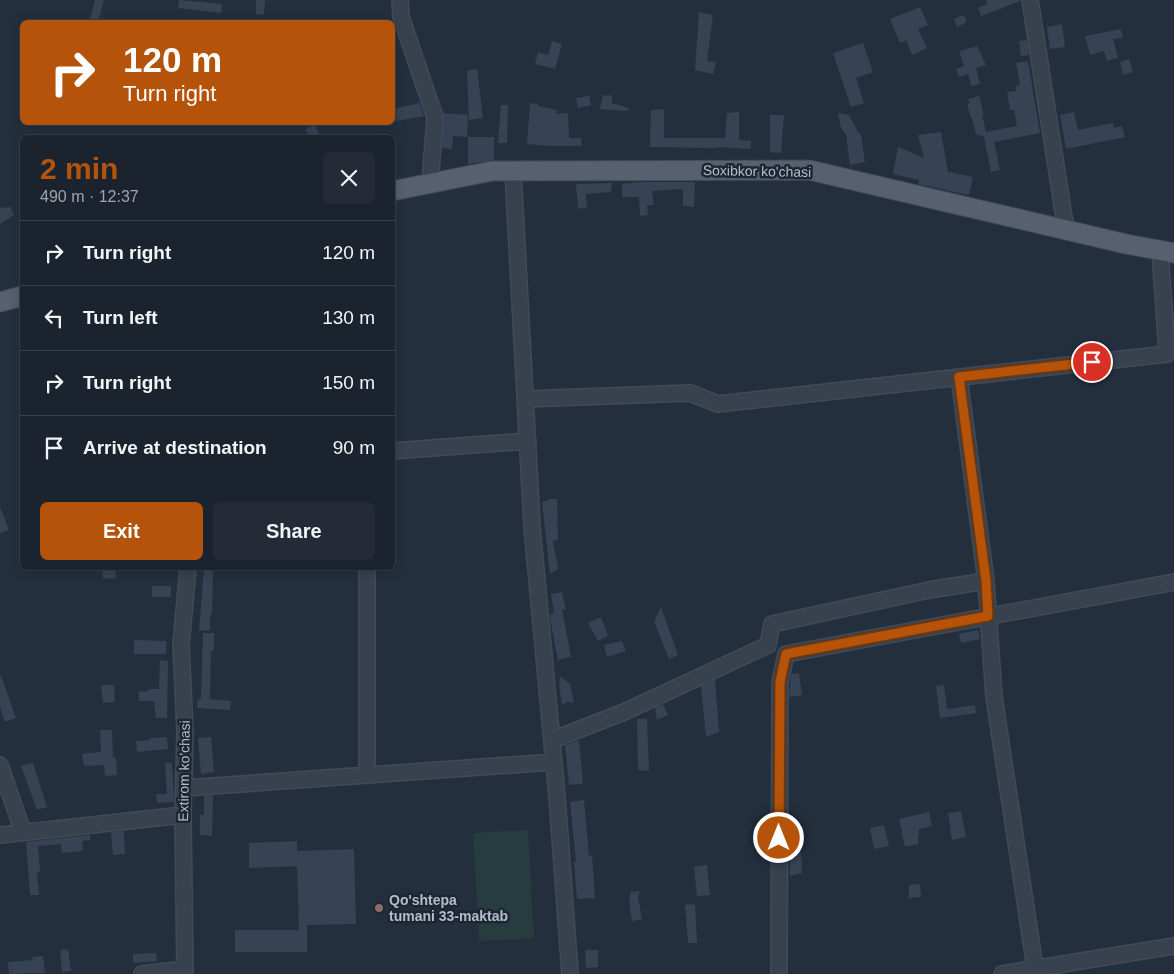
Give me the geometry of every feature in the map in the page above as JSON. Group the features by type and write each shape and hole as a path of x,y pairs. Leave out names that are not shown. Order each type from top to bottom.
{"main road":[{"name":"Soxibkor ko'chasi","path":"395,190 492,171 809,170 1167,252"},
{"path":"0,302 20,297"}],"street":[{"path":"400,0 401,17 435,117 430,184"},
{"path":"1030,0 1066,230"},
{"path":"513,171 532,527 554,762 570,974"},
{"path":"525,399 690,393 718,404 1166,354 1167,252"},
{"path":"959,377 986,581 994,697 1036,971"},
{"path":"395,451 528,441"},
{"name":"Extirom ko'chasi","path":"185,972 183,815 185,731 182,645 188,570"},
{"path":"367,570 367,775"},
{"path":"552,740 624,712 768,645 772,624 929,590 986,581"},
{"path":"779,974 780,682 786,654 1174,582"},
{"path":"184,788 554,762"},
{"path":"0,765 22,832"},
{"path":"0,835 183,815"},
{"path":"1002,974 1036,971 1174,946"},
{"path":"142,974 185,972"}],"green space":[{"path":"528,830 534,938 479,941 473,833"}],"building":[{"path":"95,0 104,0 99,20 90,20"},
{"path":"179,0 222,4 221,13 178,8"},
{"path":"256,0 265,0 264,15 256,14"},
{"path":"986,0 1020,1 981,16 978,8 987,4"},
{"path":"920,7 928,25 918,29 927,48 912,55 906,40 900,43 890,19"},
{"path":"699,12 713,15 707,61 716,62 713,74 695,70"},
{"path":"964,16 967,22 957,27 954,19"},
{"path":"1062,24 1065,47 1050,49 1047,27"},
{"path":"1121,29 1123,38 1113,39 1118,58 1107,61 1104,51 1090,55 1085,36"},
{"path":"1027,40 1029,55 1021,56 1019,41"},
{"path":"552,41 562,44 555,69 535,64 538,52 548,55"},
{"path":"863,43 873,72 856,78 864,103 851,107 833,53"},
{"path":"977,46 986,65 976,68 980,84 971,86 968,74 959,77 956,69 964,66 959,51"},
{"path":"1129,59 1133,72 1123,75 1120,62"},
{"path":"1028,61 1040,133 994,142 1000,170 991,172 984,137 976,134 967,104 970,103 968,99 979,96 986,132 1017,126 1014,110 1010,110 1007,92 1016,91 1015,86 1020,85 1016,63"},
{"path":"477,69 483,118 469,120 467,71"},
{"path":"603,95 612,96 612,103 629,108 628,111 600,109"},
{"path":"589,96 591,105 578,108 576,98"},
{"path":"420,103 424,116 395,121 395,108"},
{"path":"530,103 557,110 556,114 568,113 569,138 581,138 582,146 527,144"},
{"path":"501,105 508,105 507,143 498,143"},
{"path":"664,109 664,138 725,138 727,113 739,112 739,140 751,141 751,149 650,147 651,110"},
{"path":"1074,112 1078,130 1113,123 1114,128 1122,126 1125,137 1066,149 1060,115"},
{"path":"443,113 468,115 467,137 453,136 452,149 442,148"},
{"path":"838,113 849,115 861,135 865,162 850,165 846,134 841,128"},
{"path":"770,115 784,115 781,153 770,152"},
{"path":"315,125 320,135 308,135 305,129"},
{"path":"941,132 948,172 973,177 969,195 918,184 919,180 893,174 898,147 924,158 918,135"},
{"path":"468,137 494,137 494,160 468,164"},
{"path":"639,182 695,182 694,207 683,206 683,189 652,191 654,205 647,205 648,215 640,216 639,197 622,197 622,184"},
{"path":"612,183 611,192 586,194 587,207 578,209 576,184"},
{"path":"10,206 14,215 0,224 0,207 7,208"},
{"path":"557,499 558,540 553,541 558,569 550,574 542,502"},
{"path":"0,507 9,530 0,533"},
{"path":"102,570 115,570 116,578 103,579"},
{"path":"204,570 213,570 210,630 199,631"},
{"path":"152,586 171,586 171,597 152,597"},
{"path":"562,592 566,610 562,609 571,657 558,660 550,618 550,615 554,612 551,594"},
{"path":"661,607 678,655 669,659 654,622"},
{"path":"601,617 608,636 598,641 588,623"},
{"path":"978,630 980,639 961,643 959,634"},
{"path":"203,633 214,633 214,651 211,651 210,699 231,701 230,710 197,708 198,699 201,699"},
{"path":"134,640 166,641 166,654 134,654"},
{"path":"622,641 626,651 607,657 604,645"},
{"path":"160,660 168,661 167,718 156,718 154,701 139,701 139,691 147,692 148,689 159,689"},
{"path":"799,673 802,695 789,697 791,674"},
{"path":"1,676 16,718 5,722 0,707"},
{"path":"560,676 570,684 574,703 568,702 562,705 559,684"},
{"path":"715,680 719,732 706,737 701,686"},
{"path":"101,685 114,685 115,702 103,703"},
{"path":"944,685 947,709 975,705 976,713 940,718 936,686"},
{"path":"663,704 668,715 657,720 655,708"},
{"path":"637,719 647,719 649,771 638,770"},
{"path":"100,730 112,730 113,758 116,758 117,775 105,776 104,765 84,766 82,754 101,752"},
{"path":"167,737 168,749 137,752 136,741"},
{"path":"211,737 214,772 201,774 198,738"},
{"path":"579,740 583,784 569,785 565,745"},
{"path":"33,763 47,807 37,810 21,766"},
{"path":"165,763 172,763 174,802 157,803 156,794 167,794"},
{"path":"213,795 212,836 200,835 200,815 204,815 204,796"},
{"path":"584,800 589,856 592,855 595,898 577,899 574,862 576,861 570,802"},
{"path":"961,811 966,837 952,840 948,813"},
{"path":"929,812 932,826 919,829 918,844 905,847 899,819"},
{"path":"884,825 889,846 874,849 870,828"},
{"path":"124,831 125,854 113,855 111,832"},
{"path":"90,835 90,840 82,841 83,851 62,853 61,844 38,846 40,872 37,873 39,895 30,895 26,842"},
{"path":"297,841 297,851 354,849 356,924 307,925 307,952 235,952 235,930 299,930 297,866 249,868 249,843"},
{"path":"790,842 801,842 802,873 790,876"},
{"path":"707,865 710,895 697,896 694,867"},
{"path":"920,884 921,897 909,898 909,885"},
{"path":"640,891 638,897 642,919 632,921 629,902 631,892"},
{"path":"695,904 697,943 688,943 685,905"},
{"path":"68,949 71,971 62,972 60,950"},
{"path":"585,950 598,950 598,967 586,968"},
{"path":"156,953 157,961 133,963 133,954"},
{"path":"43,956 45,973 9,974 8,962 33,960 32,957"}],"place":[{"name":"Qo'shtepa tumani 33-maktab","path":"379,908"}],"route":[{"path":"779,838 780,682 786,654 988,616 986,581 959,377 1092,362"}]}
